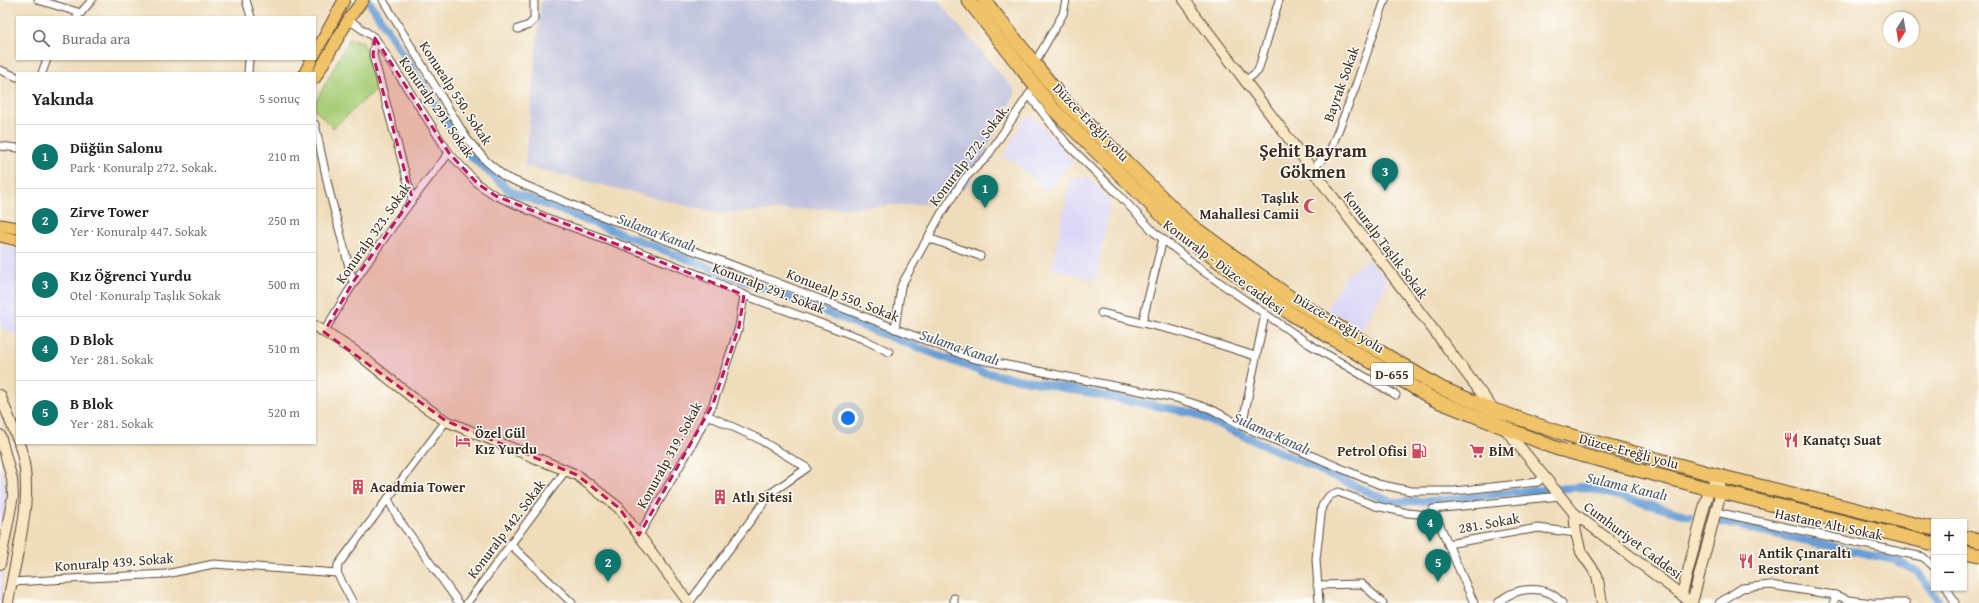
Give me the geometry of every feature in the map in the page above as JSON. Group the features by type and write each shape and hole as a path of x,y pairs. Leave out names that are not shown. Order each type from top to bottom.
{"highway":[{"name":"Düzce-Ereğli yolu","path":"968,0 1032,91 1054,110 1180,233 1288,312 1435,400 1506,430 1558,449 1715,491 1931,543"},
{"name":"Düzce-Ereğli yolu","path":"984,0 1064,101 1188,223 1296,301 1441,388 1494,410 1561,433 1719,476 1931,529"},
{"path":"1967,538 1979,541"},
{"path":"1967,553 1979,556"}],"main road":[{"path":"316,76 350,18 364,0"},
{"path":"316,52 344,1"},
{"path":"305,72 311,60"},
{"path":"0,224 16,228"},
{"path":"0,236 16,240"}],"street":[{"path":"38,0 79,15 92,0"},
{"path":"246,0 251,16"},
{"name":"Konuealp 550. Sokak","path":"383,0 467,139 486,161 505,177 575,206 971,358 1176,398 1211,409 1242,426 1378,484 1411,491 1454,491 1538,482 1545,476"},
{"path":"518,29 529,25 534,20 534,0"},
{"path":"1034,64 1063,14 1066,0"},
{"name":"Konuralp Taşlık Sokak","path":"1184,0 1494,410"},
{"path":"1245,81 1258,71 1279,0"},
{"name":"Bayrak Sokak","path":"1312,170 1330,151 1355,88 1385,0"},
{"name":"Konuralp 291. Sokak","path":"350,18 375,38 450,153 478,184 496,196 547,218 705,277 744,295 863,339 889,352"},
{"path":"375,38 373,55 412,198"},
{"path":"42,72 47,60"},
{"path":"248,72 249,60"},
{"path":"0,70 16,77"},
{"name":"Konuralp 272. Sokak.","path":"895,329 901,286 928,238 954,193 965,178 986,158 1032,91"},
{"name":"Konuralp - Düzce caddesi","path":"1032,91 1066,144 1163,239 1203,270 1309,344 1396,395"},
{"path":"316,129 329,190 353,282"},
{"path":"0,146 16,148"},
{"name":"Konuralp 323. Sokak","path":"324,332 353,282 412,198 450,153"},
{"path":"928,238 980,256"},
{"path":"1142,323 1163,239"},
{"name":"Konuralp 319. Sokak","path":"639,535 691,447 713,404 738,327 744,295"},
{"path":"1101,313 1177,331 1255,356"},
{"path":"1242,426 1255,356 1265,314"},
{"path":"316,327 356,352 418,402 446,421 577,475 619,508 689,603 771,492 807,468 758,438 707,415"},
{"path":"0,395 16,435"},
{"path":"353,603 337,573 338,565 446,421"},
{"name":"Cumhuriyet Caddesi","path":"1506,430 1574,513 1611,543 1682,594 1692,603"},
{"path":"0,435 12,479 13,496 0,564"},
{"path":"8,603 26,510 26,479 19,444"},
{"name":"Konuralp 442. Sokak","path":"467,603 566,470"},
{"path":"1682,594 1719,476"},
{"path":"1692,603 1716,512 1715,491"},
{"path":"1318,603 1316,559 1322,506 1329,496 1338,492 1376,506 1408,513 1436,516"},
{"path":"1448,544 1433,509 1560,496"},
{"path":"388,499 398,518 459,603"},
{"name":"Hastane Altı Sokak","path":"1716,512 1923,557 1931,564"},
{"path":"1574,513 1576,533 1581,552 1597,575 1602,603"},
{"name":"281. Sokak","path":"1474,603 1448,544 1538,528 1576,533"},
{"path":"510,544 572,603"},
{"name":"Konuralp 439. Sokak","path":"11,582 166,574 214,564 337,573"},
{"path":"1317,585 1362,584 1382,603"},
{"path":"1719,603 1742,588 1770,585 1835,595 1849,600 1872,603"},
{"path":"1498,603 1514,592 1535,588 1556,595 1562,603"},
{"path":"1949,591 1955,603"},
{"path":"1834,603 1835,595"},
{"path":"1876,603 1906,603"}],"highlighted area":[{"path":"375,38 449,153 478,184 496,196 744,295 739,327 713,404 639,535 619,508 577,475 446,421 324,332 353,282 412,198 373,55"}],"shaded area":[{"path":"541,0 939,0 944,8 1016,92 968,186 926,204 716,213 525,166"},
{"path":"1031,115 1073,161 1046,191 1015,162 1003,157 1022,122"},
{"path":"1089,177 1110,202 1096,281 1052,268 1070,178"},
{"path":"0,245 16,249 16,335 0,326"},
{"path":"1368,259 1385,277 1386,285 1362,330 1326,310 1345,276"},
{"path":"0,465 7,489 1,603 0,603"}],"green space":[{"path":"350,38 363,42 377,89 333,128 316,111 316,101"}],"waterway":[{"name":"Sulama Kanalı","path":"368,0 466,152 510,191 982,372 1193,413 1391,502 1435,501 1526,491 1585,487 1689,516"},
{"path":"1721,522 1895,560 1918,572 1940,603"}],"place":[{"name":"Kız Öğrenci Yurdu","path":"1385,191"},
{"name":"Taşlık Mahallesi Camii","path":"1311,206"},
{"name":"Düğün Salonu","path":"985,208"},
{"name":"Kanatçı Suat","path":"1791,440"},
{"name":"Özel Gül Kız Yurdu","path":"463,441"},
{"name":"Petrol Ofisi","path":"1419,451"},
{"name":"BİM","path":"1477,451"},
{"name":"Acadmia Tower","path":"358,487"},
{"name":"Atlı Sitesi","path":"720,497"},
{"name":"D Blok","path":"1430,542"},
{"name":"Antik Çınaraltı Restorant","path":"1746,561"},
{"name":"Zirve Tower","path":"608,582"},
{"name":"B Blok","path":"1438,582"}],"district":[{"name":"Şehit Bayram Gökmen","path":"1313,160"}]}
